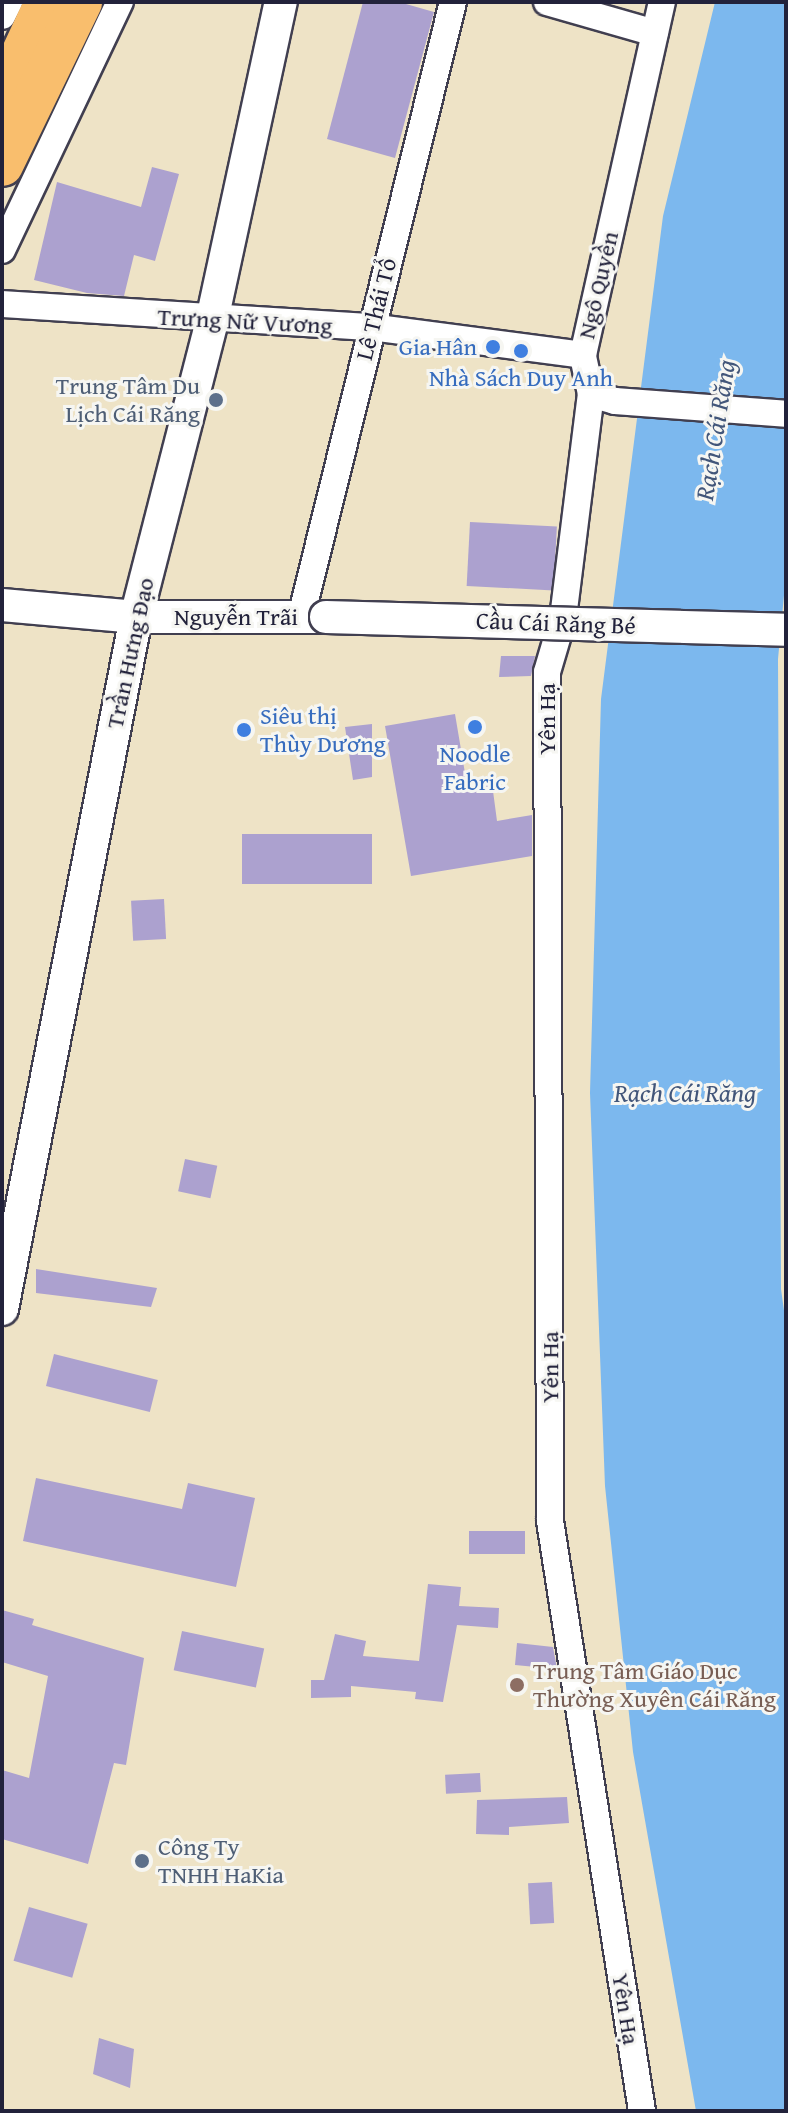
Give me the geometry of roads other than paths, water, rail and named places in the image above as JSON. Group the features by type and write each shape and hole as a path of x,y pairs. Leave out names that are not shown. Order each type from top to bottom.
{"highway":[{"path":"2,97 46,2"},
{"path":"2,165 81,2"}],"street":[{"path":"2,16 9,2"},
{"path":"2,250 120,2"},
{"name":"Trần Hưng Đạo","path":"2,1309 136,617 212,320 281,2"},
{"name":"Lê Thái Tổ","path":"314,617 371,327 453,2"},
{"path":"547,2 655,33"},
{"name":"Ngô Quyền","path":"563,618 603,397 583,355 662,2"},
{"name":"Trưng Nữ Vương","path":"2,304 212,320 371,327 583,355"},
{"path":"603,397 786,414"},
{"name":"Nguyễn Trãi","path":"2,605 136,617 314,617"},
{"name":"Cầu Cái Răng Bé","path":"314,617 786,630"},
{"name":"Yên Hạ","path":"563,618 547,672 550,1521 642,2111"}],"water":[{"name":"Rạch Cái Răng","path":"715,2 786,2 786,574 778,659 781,1289 786,1325 786,2111 696,2111 633,1752 605,1486 590,1093 601,699 663,216"}],"place":[{"name":"Gia Hân","path":"493,347"},
{"name":"Nhà Sách Duy Anh","path":"521,351"},
{"name":"Trung Tâm Du Lịch Cái Răng","path":"216,400"},
{"name":"Noodle Fabric","path":"475,727"},
{"name":"Siêu thị Thùy Dương","path":"244,730"},
{"name":"Trung Tâm Giáo Dục Thường Xuyên Cái Răng","path":"517,1685"},
{"name":"Công Ty TNHH HaKia","path":"142,1861"}]}
